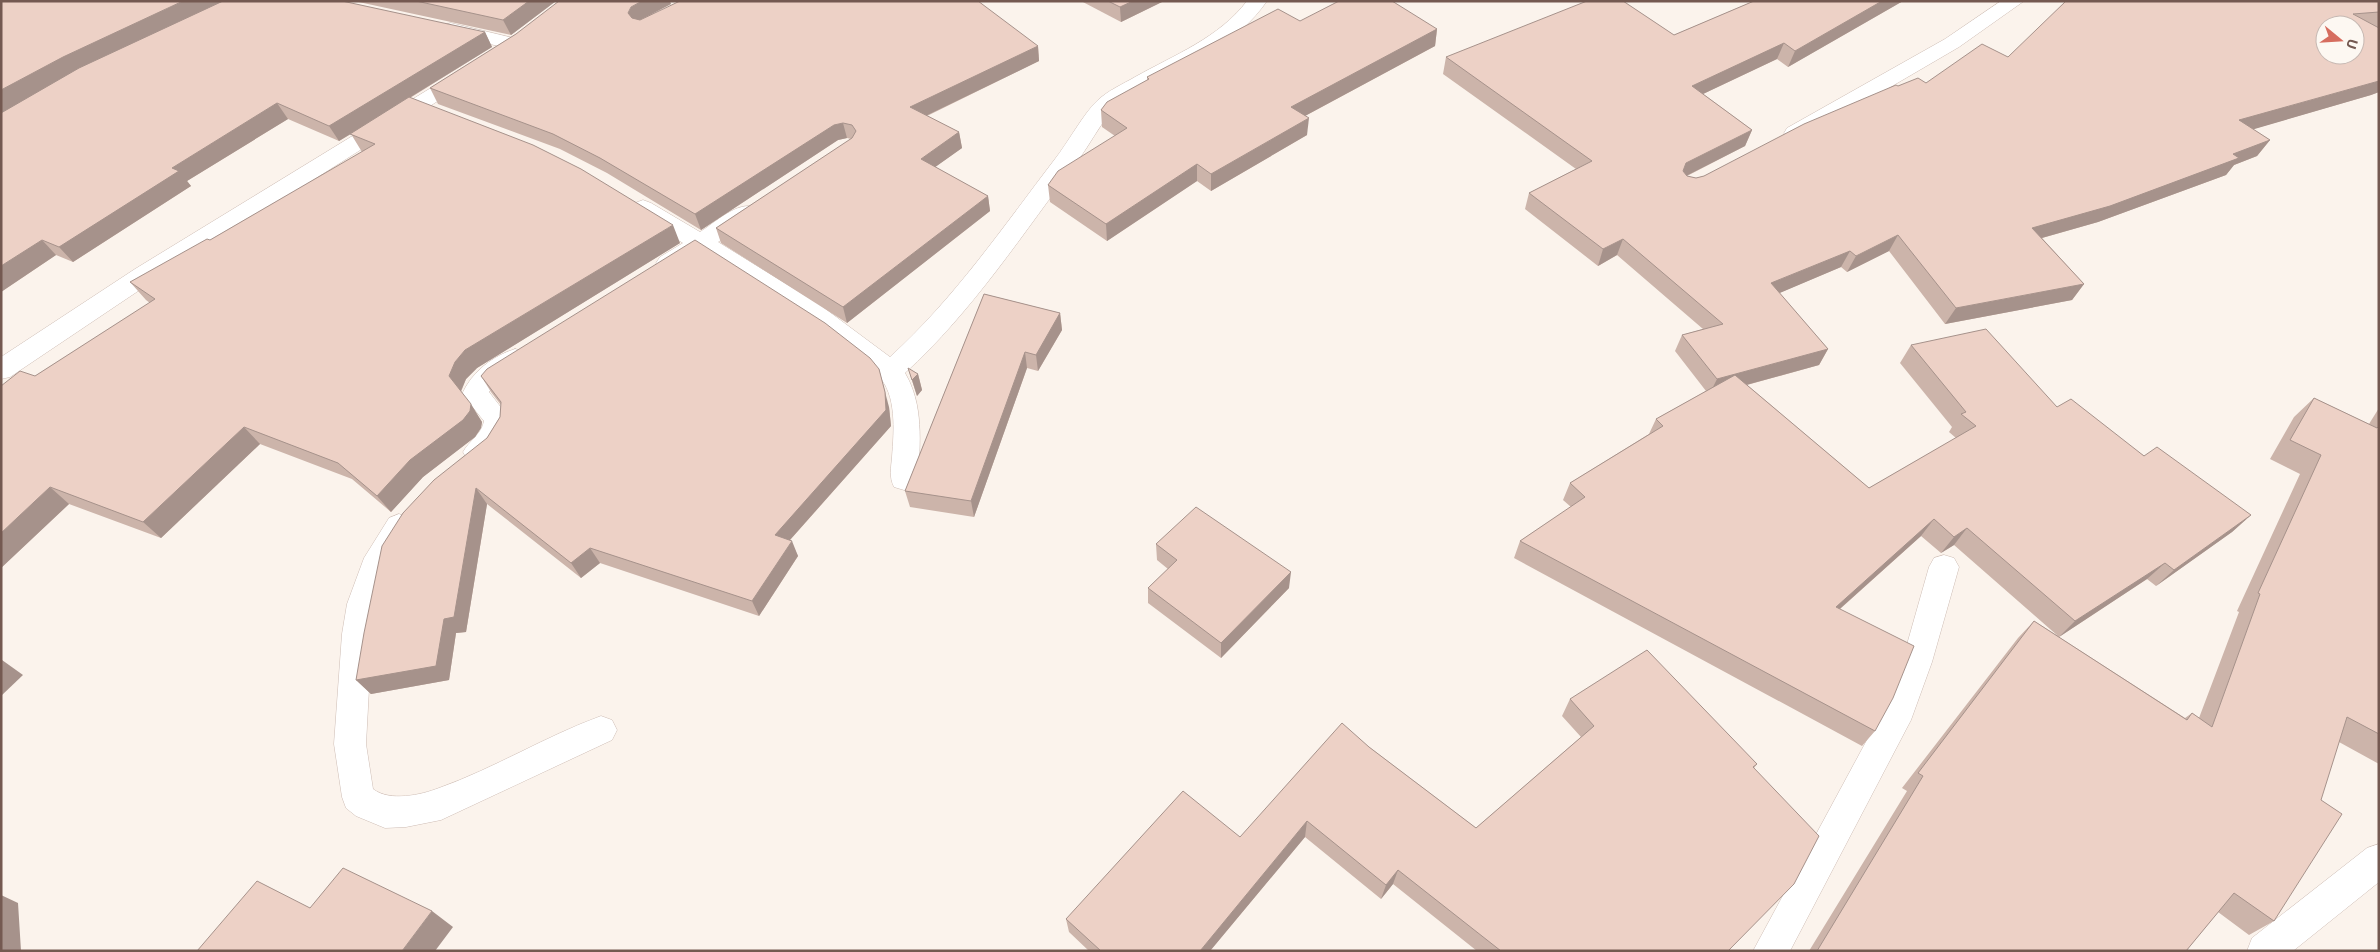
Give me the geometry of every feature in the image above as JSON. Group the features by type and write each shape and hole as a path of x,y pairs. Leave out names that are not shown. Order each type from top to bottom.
{"street":[{"path":"891,371 925,340 962,298 1074,150 1104,106 1129,89 1224,36 1245,17 1257,1"},
{"path":"1777,142 1952,43 2014,1"},
{"path":"435,26 516,44"},
{"path":"1,370 144,275 418,106 535,30"},
{"path":"418,106 446,116"},
{"path":"622,194 812,312 851,339 891,371 898,383 904,408 906,443 904,479"},
{"path":"650,274 765,201"},
{"path":"456,468 486,444 496,432 497,420 475,394 477,387 487,376 535,346"},
{"path":"414,507 404,519 374,567 362,604 357,634 350,744 358,797 368,805 385,812 406,811 441,804 601,730"},
{"path":"1771,951 1895,720 1917,662 1944,567"},
{"path":"2265,951 2379,860"}],"building":[{"path":"1,1 183,1 63,57 1,90"},
{"path":"223,1 342,1 485,32 329,126 277,103 172,168 179,171 59,247 42,240 1,266 1,113 79,68"},
{"path":"416,1 529,1 503,20"},
{"path":"559,1 642,1 631,7 628,13 632,18 640,20 680,1 978,1 1038,46 910,107 959,132 921,159 988,196 843,307 716,228 852,138 856,131 852,125 843,123 834,125 695,214 600,158 553,134 430,88 516,34"},
{"path":"1108,1 1133,1 1120,7"},
{"path":"1339,1 1392,1 1437,29 1291,107 1309,118 1211,174 1197,164 1106,224 1048,185 1058,171 1127,128 1101,110 1107,102 1149,79 1147,77 1278,9 1300,21"},
{"path":"1587,1 1623,1 1674,35 1754,1 1882,1 1795,51 1784,43 1692,86 1752,130 1686,163 1683,171 1687,176 1696,178 1704,176 1804,124 1896,85 1898,86 1918,78 1926,83 1982,44 2008,57 2066,1 2379,1 2379,12 2353,14 2355,15 2315,15 2315,65 2365,65 2365,20 2379,28 2379,81 2239,120 2270,140 2233,154 2239,158 2110,206 2032,228 2084,284 1956,308 1898,235 1856,256 1850,251 1771,283 1828,349 1717,379 1682,335 1723,324 1623,239 1603,249 1529,193 1592,161 1446,57"},
{"path":"409,97 533,145 581,169 673,225 465,350 455,362 449,376 471,404 470,411 463,420 410,460 377,496 338,463 244,427 143,522 50,487 1,533 1,386 20,371 35,376 155,299 130,282 207,239 210,240 375,144 350,134"},
{"path":"695,240 825,323 870,358 879,369 885,392 886,410 775,535 792,541 752,601 590,548 571,563 476,488 454,617 444,619 436,666 356,680 382,546 403,513 434,480 487,438 500,417 501,402 481,376 487,369"},
{"path":"984,294 1060,313 1036,355 1025,352 971,501 905,491"},
{"path":"1986,329 2057,407 2071,399 2144,456 2157,447 2251,515 2174,570 2165,563 2075,621 1967,528 1954,537 1934,519 1836,607 1914,646 1893,698 1875,731 1520,541 1585,497 1570,483 1663,426 1656,419 1735,375 1869,488 1976,426 1961,414 1966,412 1911,345"},
{"path":"908,368 918,374 912,380"},
{"path":"2314,398 2377,428 2379,426 2379,734 2347,717 2321,800 2342,814 2274,921 2234,893 2186,951 1817,951 1923,776 1918,773 2034,621 2187,720 2192,713 2212,727 2260,594 2258,593 2321,455 2290,440"},
{"path":"1196,507 1291,572 1221,643 1148,588 1177,560 1156,544"},
{"path":"1647,650 1757,764 1753,767 1819,836 1794,884 1728,951 1501,951 1398,870 1386,885 1307,821 1200,951 1101,951 1066,919 1183,791 1240,837 1342,723 1369,747 1476,828 1594,726 1570,699"},
{"path":"343,868 432,911 402,951 197,951 257,881 310,908"}]}
